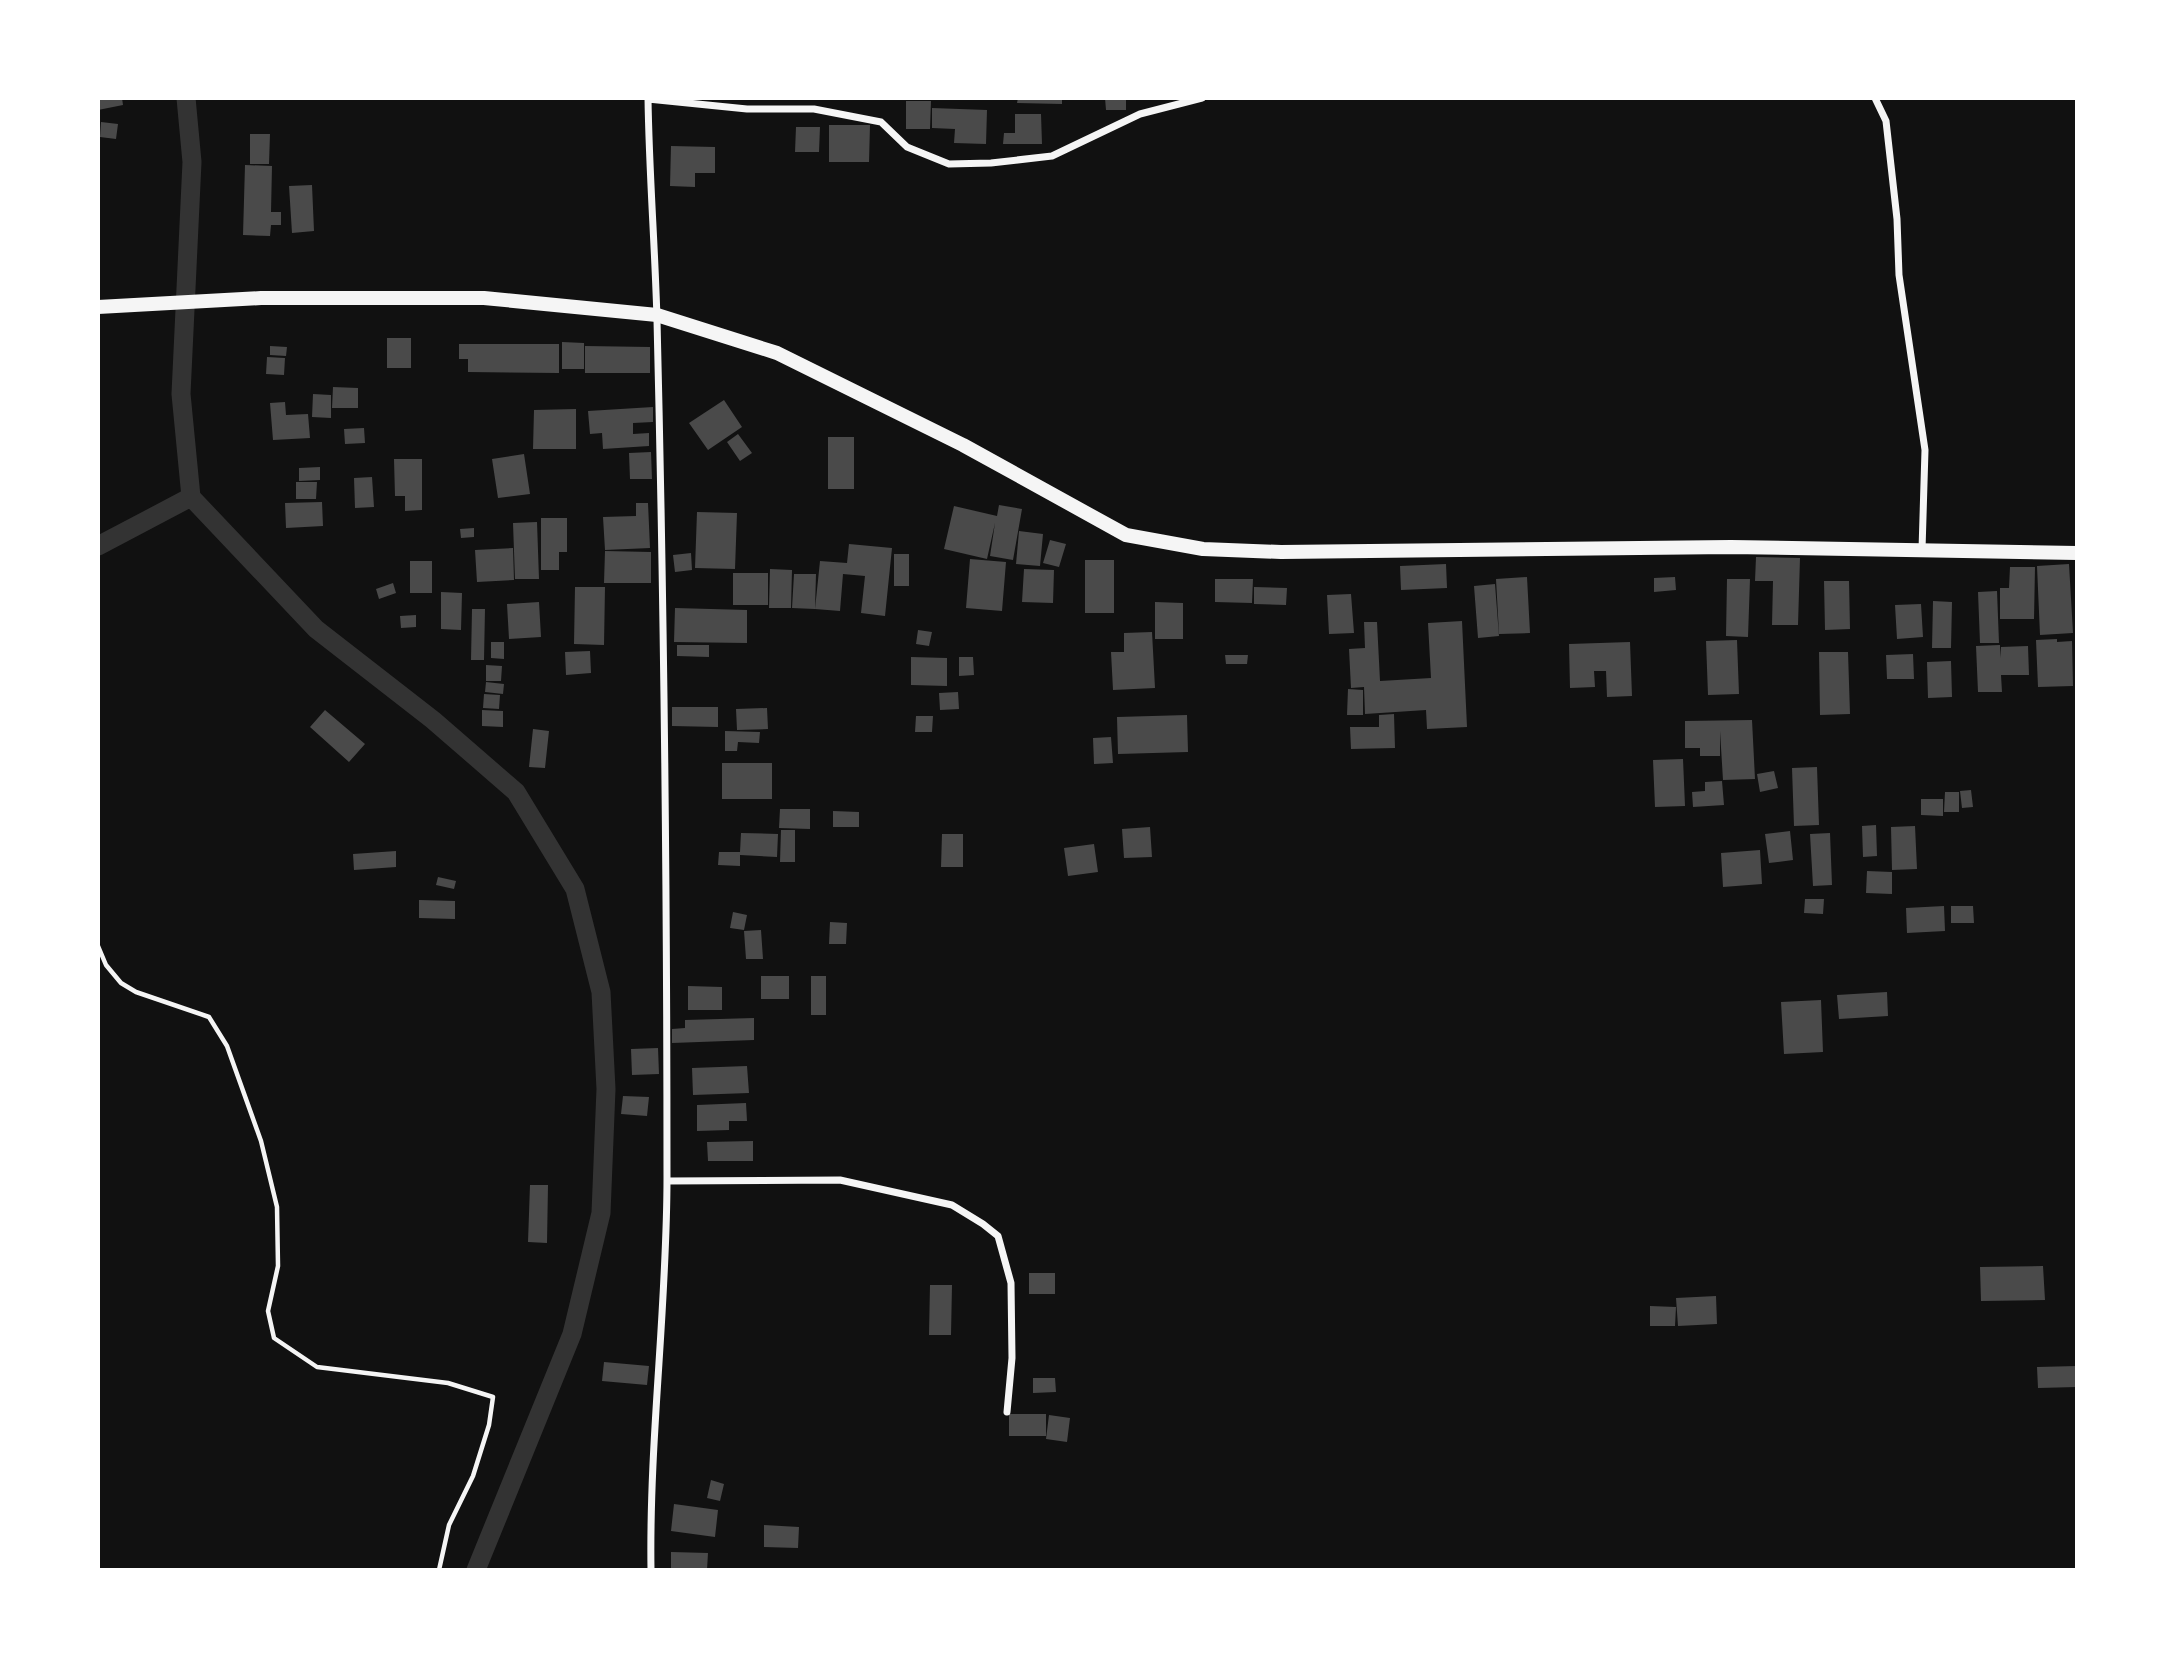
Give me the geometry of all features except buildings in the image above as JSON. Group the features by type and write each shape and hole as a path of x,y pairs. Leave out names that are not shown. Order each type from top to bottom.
{"highway":[{"path":"101,307 261,298 484,298 657,315 777,353 963,445 1126,535 1203,549 1281,552 1731,547 2077,553"}],"street":[{"path":"651,1570 650,1518 661,1359 667,1181 664,683 657,315 648,99 747,109 814,108 881,122 907,147 949,164 991,163 1052,156 1140,114 1202,98"},
{"path":"1875,98 1886,121 1897,219 1899,275 1925,450 1922,550"},
{"path":"667,1181 840,1180 952,1205 983,1224 998,1236 1011,1283 1012,1358 1007,1412"}],"lane":[{"path":"98,946 106,965 121,983 136,992 209,1017 227,1046 261,1141 277,1207 278,1266 268,1311 274,1338 317,1367 448,1382 493,1397 489,1426 473,1476 449,1525 439,1570"}],"waterway":[{"path":"186,98 192,162 181,394 191,497 316,629 433,720 516,792 575,889 601,992 606,1089 601,1213 572,1334 476,1570"},
{"path":"98,546 191,497"}]}
